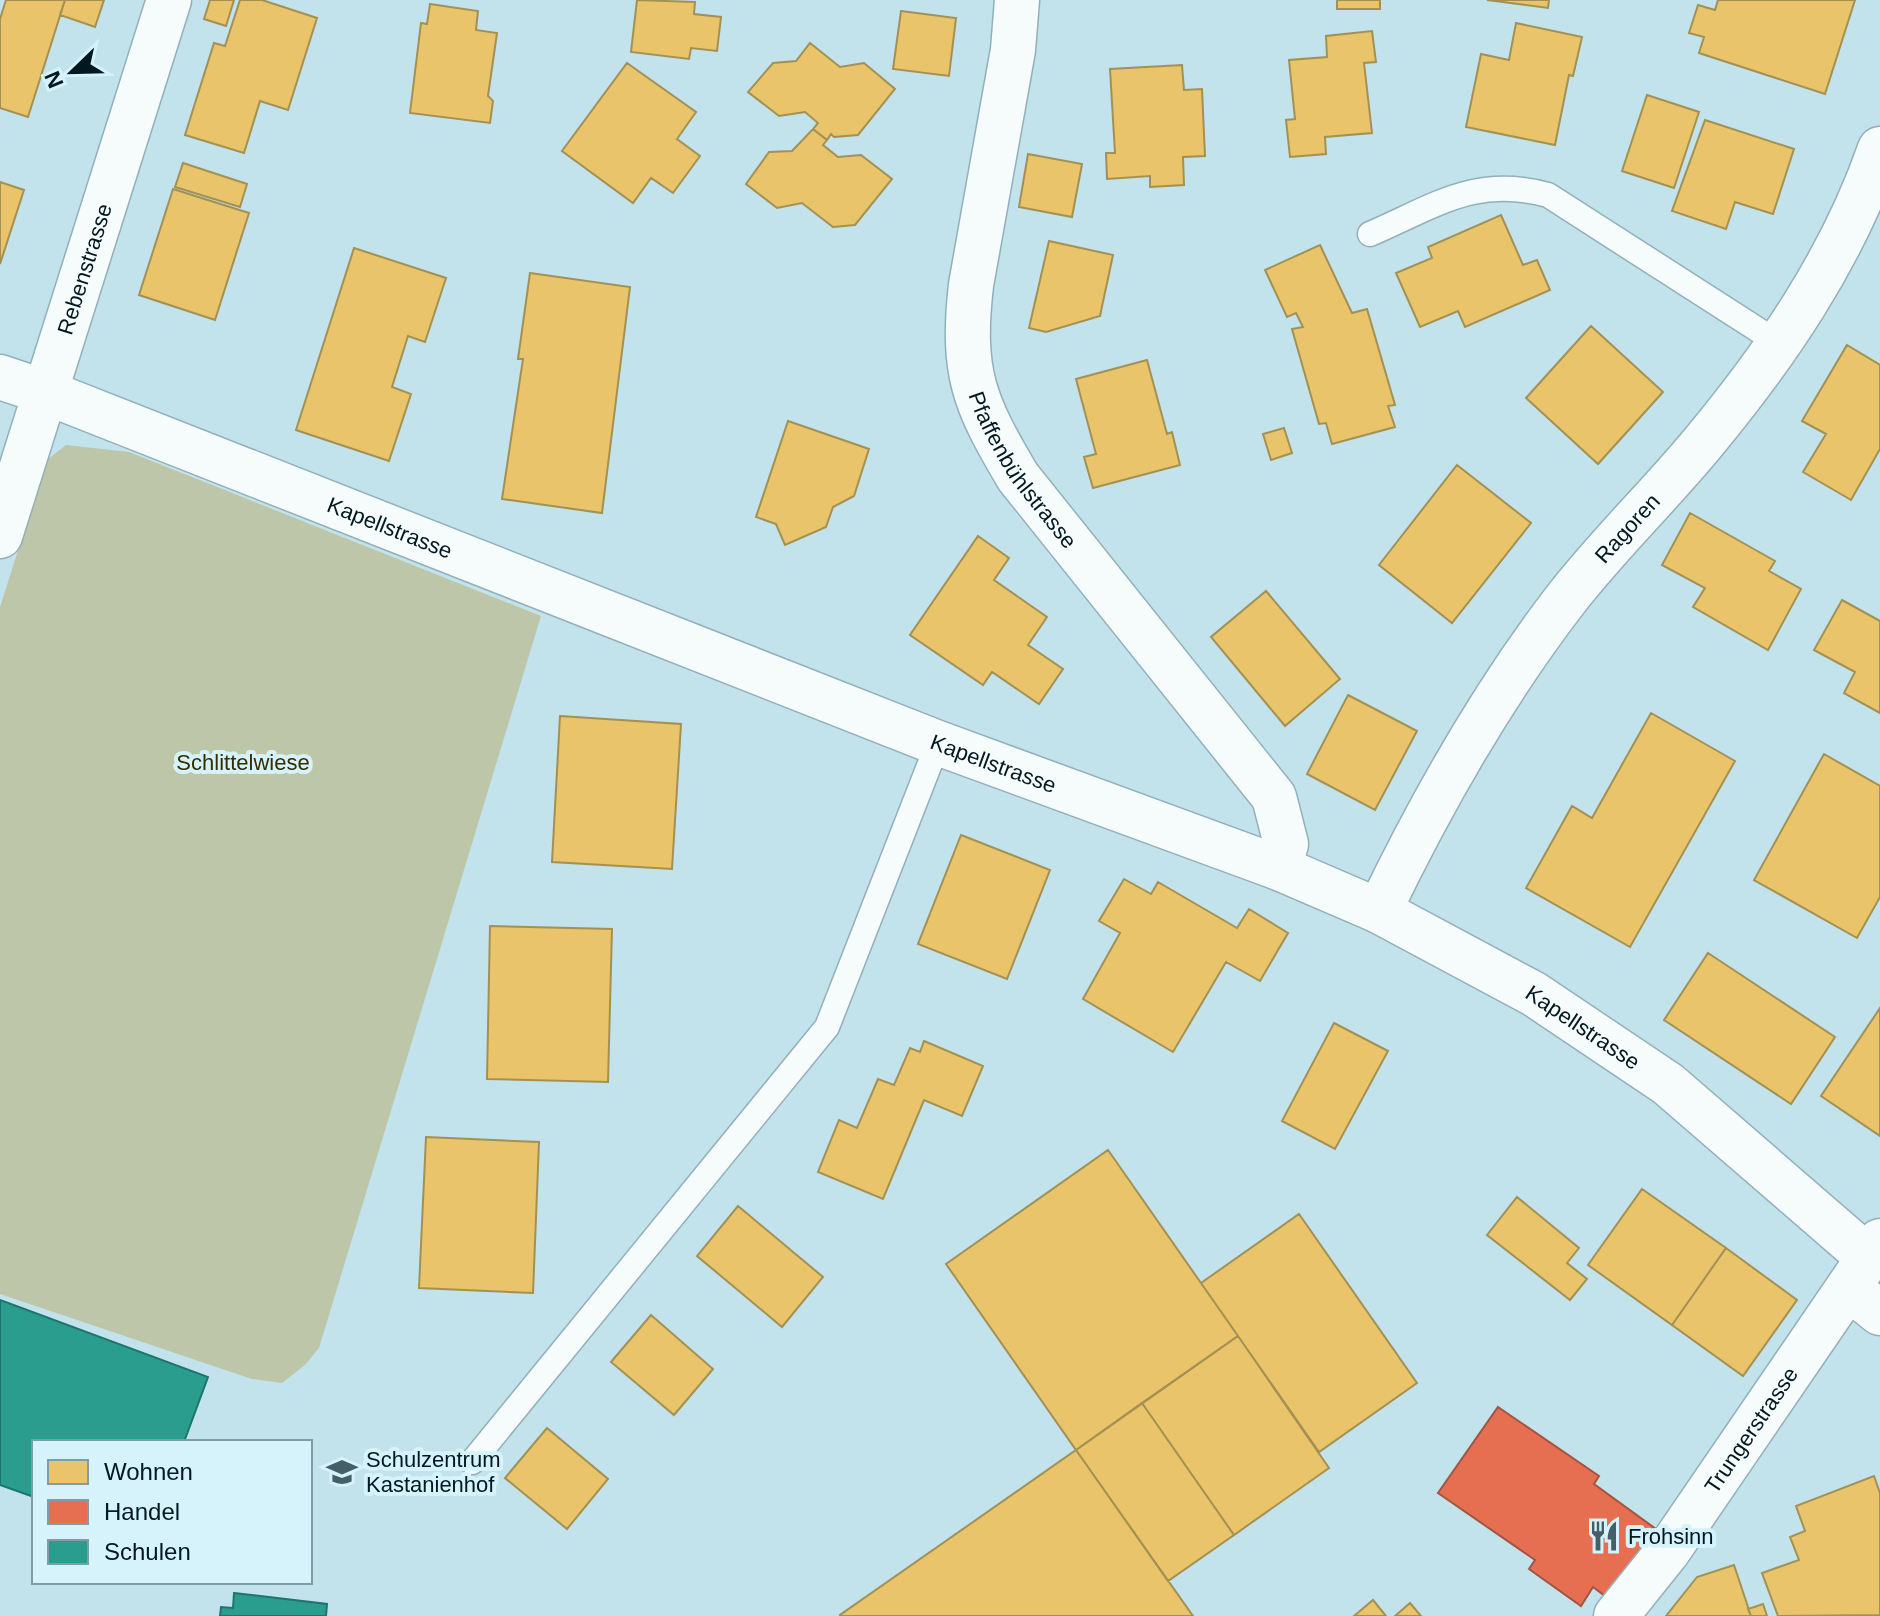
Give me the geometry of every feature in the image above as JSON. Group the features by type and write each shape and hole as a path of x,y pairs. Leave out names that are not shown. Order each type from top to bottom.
{"street":[{"name":"Rebenstrasse","path":"0,536 48,393 169,0"},
{"name":"Pfaffenbühlstrasse","path":"1017,0 1013,50 971,285 967,323 970,381 987,424 1018,477 1274,797 1286,844 1279,868"},
{"name":"Ragoren","path":"1379,911 1421,824 1521,661 1566,598 1702,444 1780,344 1864,197 1880,149"},
{"name":"Kapellstrasse","path":"0,377 48,393 938,743 1279,868 1379,911 1534,994 1668,1084 1870,1275"},
{"name":"Trungerstrasse","path":"1616,1616 1668,1551 1870,1275"}],"lane":[{"path":"1370,234 1457,196 1491,186 1519,187 1548,195 1780,344"},
{"path":"472,1462 827,1027 938,743"}],"green space":[{"name":"Schlittelwiese","path":"66,445 129,452 541,616 319,1348 305,1365 282,1383 252,1379 0,1294 0,607 47,460"}],"building: Wohnen":[{"path":"6,0 65,0 28,117 0,108 0,19"},
{"path":"65,0 104,0 95,27 60,15"},
{"path":"210,0 234,0 226,26 204,19"},
{"path":"240,0 262,0 317,18 288,110 260,101 244,153 185,135 214,43 225,46"},
{"path":"637,0 695,2 694,14 721,17 717,51 691,48 689,59 631,52"},
{"path":"1337,0 1380,0 1380,9 1337,9"},
{"path":"1487,0 1549,0 1548,8"},
{"path":"1718,0 1855,0 1825,94 1699,53 1704,37 1689,33 1698,5 1715,10"},
{"path":"430,4 478,11 476,30 497,33 488,96 493,101 490,123 410,113 421,23 427,24"},
{"path":"901,11 956,18 949,76 893,69"},
{"path":"1516,23 1582,37 1573,76 1569,75 1555,145 1466,127 1481,54 1509,60"},
{"path":"1372,31 1376,62 1364,63 1372,133 1325,137 1326,154 1290,157 1286,120 1295,119 1289,60 1327,57 1326,36"},
{"path":"810,43 840,67 864,63 895,89 858,135 834,137 831,134 827,140 813,129 818,123 805,112 779,116 748,92 773,63 796,61"},
{"path":"627,63 696,112 677,139 700,156 673,193 651,178 633,203 562,151"},
{"path":"1182,65 1184,90 1202,89 1205,156 1183,157 1184,185 1150,187 1150,176 1107,179 1106,153 1115,153 1110,69"},
{"path":"1647,95 1699,112 1674,188 1622,171"},
{"path":"1705,120 1794,149 1773,214 1735,202 1726,229 1672,211"},
{"path":"813,129 827,140 823,145 838,157 861,155 892,179 855,225 833,227 802,203 777,208 746,184 769,152 792,151"},
{"path":"1028,154 1082,164 1072,217 1019,207"},
{"path":"183,163 247,184 240,207 175,187"},
{"path":"0,182 24,190 0,264"},
{"path":"173,189 249,213 215,320 139,295"},
{"path":"1501,215 1523,265 1537,260 1550,290 1465,327 1458,311 1420,327 1396,273 1432,258 1428,247"},
{"path":"1049,241 1113,255 1100,316 1046,332 1029,328"},
{"path":"1320,245 1352,313 1367,309 1395,405 1388,406 1395,427 1332,444 1326,423 1319,424 1292,329 1303,327 1296,313 1287,317 1265,270"},
{"path":"354,248 446,278 425,342 408,336 392,387 411,394 389,461 296,430"},
{"path":"530,273 630,287 602,513 502,499 523,359 518,359"},
{"path":"1591,326 1663,392 1598,464 1526,398"},
{"path":"1847,345 1880,365 1880,449 1851,500 1803,472 1826,434 1802,421"},
{"path":"1147,360 1167,434 1172,432 1180,465 1093,488 1084,457 1096,454 1076,379"},
{"path":"788,421 869,449 854,496 833,507 826,527 785,545 776,524 756,517"},
{"path":"1284,428 1292,453 1271,460 1263,434"},
{"path":"1457,465 1531,523 1452,623 1379,565"},
{"path":"1690,513 1775,561 1769,571 1801,589 1768,650 1693,607 1705,588 1662,565"},
{"path":"978,536 1009,558 994,580 1047,617 1028,645 1063,669 1039,704 992,672 983,685 910,635"},
{"path":"1266,591 1340,679 1285,726 1211,637"},
{"path":"1842,600 1880,621 1880,713 1844,693 1855,672 1814,650"},
{"path":"1348,695 1417,731 1375,810 1307,774"},
{"path":"1651,713 1735,761 1630,947 1526,888 1572,806 1592,818"},
{"path":"560,716 681,724 672,869 552,862"},
{"path":"1824,754 1880,786 1880,897 1857,938 1754,880"},
{"path":"961,835 1050,870 1007,979 918,944"},
{"path":"1124,879 1151,894 1158,882 1237,928 1249,909 1288,933 1260,981 1226,962 1173,1052 1083,999 1120,933 1099,921"},
{"path":"490,926 612,929 608,1082 487,1079"},
{"path":"1708,953 1835,1037 1791,1104 1664,1020"},
{"path":"1880,1008 1880,1136 1821,1096"},
{"path":"1334,1023 1388,1051 1335,1149 1282,1121"},
{"path":"924,1041 983,1066 962,1116 924,1100 883,1199 818,1172 839,1120 857,1128 878,1079 894,1085 910,1048 920,1052"},
{"path":"426,1137 539,1142 533,1293 419,1288"},
{"path":"1108,1150 1238,1336 1076,1450 946,1264"},
{"path":"1642,1189 1726,1248 1672,1325 1588,1265"},
{"path":"1517,1197 1579,1248 1567,1263 1587,1279 1570,1300 1487,1235"},
{"path":"738,1206 823,1277 782,1327 697,1256"},
{"path":"1299,1214 1417,1383 1319,1452 1201,1283"},
{"path":"1726,1248 1797,1300 1743,1376 1672,1325"},
{"path":"651,1315 713,1369 674,1415 611,1362"},
{"path":"1238,1336 1329,1468 1234,1535 1142,1403"},
{"path":"1142,1403 1234,1535 1168,1581 1076,1450"},
{"path":"547,1428 608,1479 567,1529 505,1478"},
{"path":"1076,1450 1193,1616 840,1615"},
{"path":"1874,1476 1880,1493 1880,1615 1778,1616 1762,1573 1799,1560 1790,1537 1805,1531 1796,1506"},
{"path":"1734,1565 1751,1616 1666,1616 1697,1577"},
{"path":"1373,1600 1386,1616 1354,1616"},
{"path":"1410,1603 1421,1616 1395,1616"},
{"path":"1763,1604 1767,1616 1751,1616 1748,1609"}],"building: Handel":[{"path":"1498,1407 1599,1476 1594,1484 1656,1529 1609,1599 1593,1587 1581,1606 1529,1569 1535,1560 1438,1493"}],"building: Schulen":[{"path":"0,1300 208,1377 185,1440 32,1440 32,1496 0,1485"},
{"path":"234,1593 327,1604 326,1616 220,1616 221,1607 233,1608"}],"place":[{"name":"Schulzentrum Kastanienhof","path":"342,1472"},
{"name":"Frohsinn","path":"1604,1536"}]}
